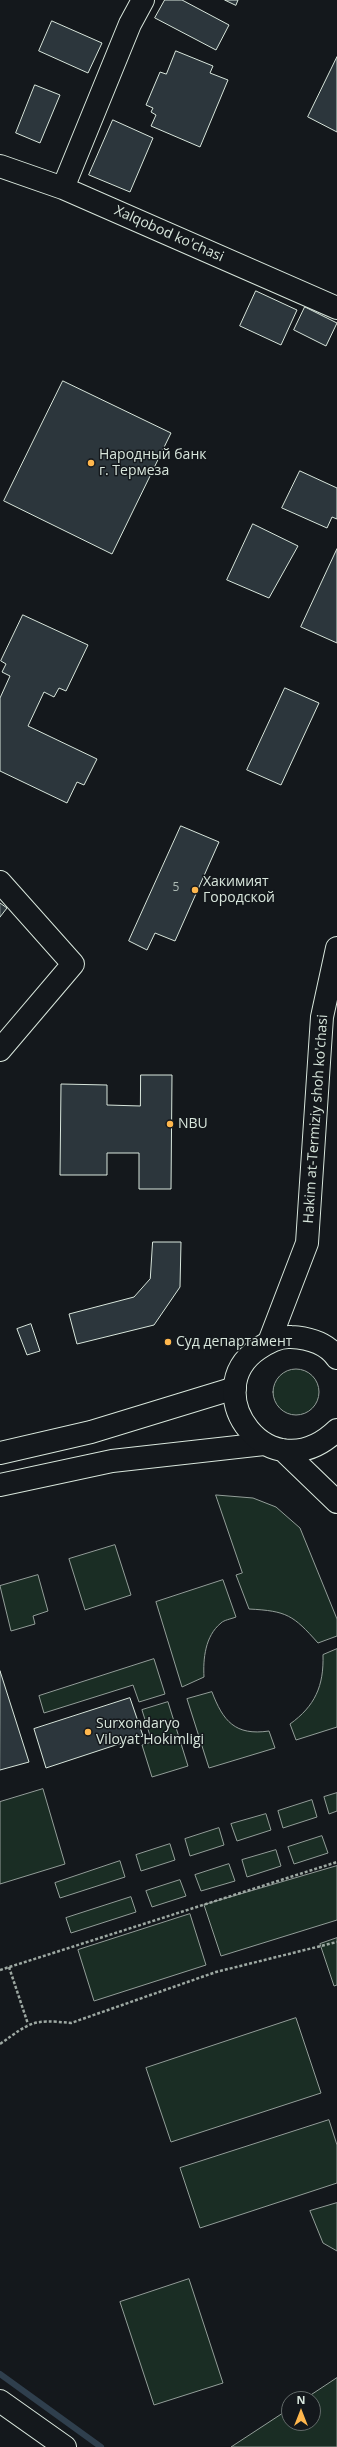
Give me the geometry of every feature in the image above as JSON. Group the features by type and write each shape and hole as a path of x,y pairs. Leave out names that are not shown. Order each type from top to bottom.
{"street":[{"path":"63,188 124,38 142,0"},
{"name":"Xalqobod ko'chasi","path":"0,166 63,188 337,308"},
{"path":"0,882 73,964 0,1050"},
{"name":"Hakim at-Termiziy shoh ko'chasi","path":"269,1342 307,1243 322,1017 337,948"},
{"path":"337,1358 321,1344 304,1338 286,1337 269,1342 252,1353 244,1363 235,1388 236,1404 241,1420 251,1434 274,1447 337,1502"},
{"path":"0,1453 91,1432 235,1388"},
{"path":"0,1486 112,1461 274,1447 303,1450 321,1443 337,1430"},
{"path":"0,2401 65,2447"}],"path":[{"path":"0,1970 337,1862"},
{"path":"0,2044 28,2024 46,2021 71,2023 216,1972 337,1942"},
{"path":"9,1966 28,2024"}],"green space":[{"path":"291,1369 301,1369 309,1373 315,1379 319,1387 319,1397 315,1405 309,1411 301,1415 291,1415 283,1411 277,1405 273,1397 273,1387 277,1379 283,1373"},
{"path":"216,1495 253,1498 276,1507 300,1528 337,1619 337,1636 318,1643 302,1626 288,1616 272,1611 249,1609 236,1575 242,1573"},
{"path":"115,1545 131,1595 85,1610 69,1559"},
{"path":"38,1575 48,1611 33,1616 35,1624 11,1631 0,1586"},
{"path":"223,1580 236,1617 222,1622 211,1634 206,1648 204,1677 182,1687 156,1602"},
{"path":"337,1649 337,1727 296,1740 290,1724 306,1710 320,1686 323,1655"},
{"path":"154,1659 165,1694 139,1702 133,1685 44,1713 39,1696"},
{"path":"212,1692 221,1711 232,1724 239,1729 247,1731 269,1731 275,1748 209,1768 187,1699"},
{"path":"168,1702 188,1766 152,1777 142,1745 152,1742 142,1710"},
{"path":"43,1789 65,1864 0,1884 0,1802"},
{"path":"337,1793 337,1811 329,1814 324,1797"},
{"path":"312,1800 317,1817 283,1828 278,1811"},
{"path":"266,1814 271,1830 237,1841 231,1824"},
{"path":"219,1828 224,1845 190,1856 185,1839"},
{"path":"322,1836 328,1853 294,1864 288,1847"},
{"path":"170,1844 175,1860 141,1871 136,1855"},
{"path":"276,1850 281,1866 247,1877 242,1860"},
{"path":"120,1861 125,1877 60,1898 55,1883"},
{"path":"229,1864 235,1881 201,1891 195,1875"},
{"path":"337,1866 337,1920 221,1956 204,1905"},
{"path":"180,1880 186,1896 152,1907 146,1891"},
{"path":"131,1897 136,1912 71,1933 66,1918"},
{"path":"190,1914 206,1965 94,2001 78,1950"},
{"path":"337,1938 337,1985 334,1986 320,1944"},
{"path":"296,2018 321,2093 171,2142 146,2068"},
{"path":"329,2120 337,2145 337,2183 200,2228 180,2168"},
{"path":"337,2203 337,2251 323,2243 310,2211"},
{"path":"189,2279 223,2383 154,2405 120,2302"},
{"path":"337,2378 337,2447 231,2447 281,2414 281,2431 321,2431 321,2391 317,2391"}],"building":[{"path":"165,0 182,0 229,25 216,50 155,18"},
{"path":"225,0 238,0 236,5"},
{"path":"52,21 102,43 88,73 39,51"},
{"path":"176,51 213,66 210,73 228,80 200,147 151,126 156,115 151,112 153,108 146,105 160,72 166,74"},
{"path":"337,57 337,132 308,117"},
{"path":"35,85 60,95 40,143 16,133"},
{"path":"113,120 153,138 130,192 89,175"},
{"path":"256,291 297,310 281,345 240,326"},
{"path":"305,307 337,323 326,346 294,330"},
{"path":"63,381 171,433 112,554 4,501"},
{"path":"300,471 337,488 337,519 332,517 327,528 282,508"},
{"path":"253,524 298,546 269,598 227,580"},
{"path":"337,549 337,643 301,627"},
{"path":"23,615 88,645 66,691 59,688 54,697 44,692 28,726 97,759 84,785 77,782 67,803 0,771 0,698 10,676 2,672 6,664 1,661"},
{"path":"285,688 319,703 281,785 247,770"},
{"path":"181,826 219,842 175,941 155,933 147,950 129,941"},
{"path":"0,903 7,908 0,917"},
{"path":"141,1075 172,1075 171,1189 139,1189 139,1153 107,1153 107,1175 60,1175 61,1084 107,1085 107,1105 140,1106"},
{"path":"153,1242 181,1242 180,1287 154,1325 77,1344 69,1314 134,1297 150,1279"},
{"path":"31,1324 40,1351 27,1355 17,1329"},
{"path":"0,1671 29,1762 0,1770"},
{"name":"Surxondaryo Viloyat Hokimligi","path":"130,1698 143,1736 46,1768 34,1729"}],"waterway":[{"path":"0,2374 101,2447"}],"place":[{"name":"Народный банк г. Термеза","path":"91,463"},
{"name":"Хакимият Городской","path":"195,890"},
{"name":"NBU","path":"170,1124"},
{"name":"Суд департамент","path":"168,1342"},
{"name":"Surxondaryo Viloyat Hokimligi","path":"88,1732"}]}
